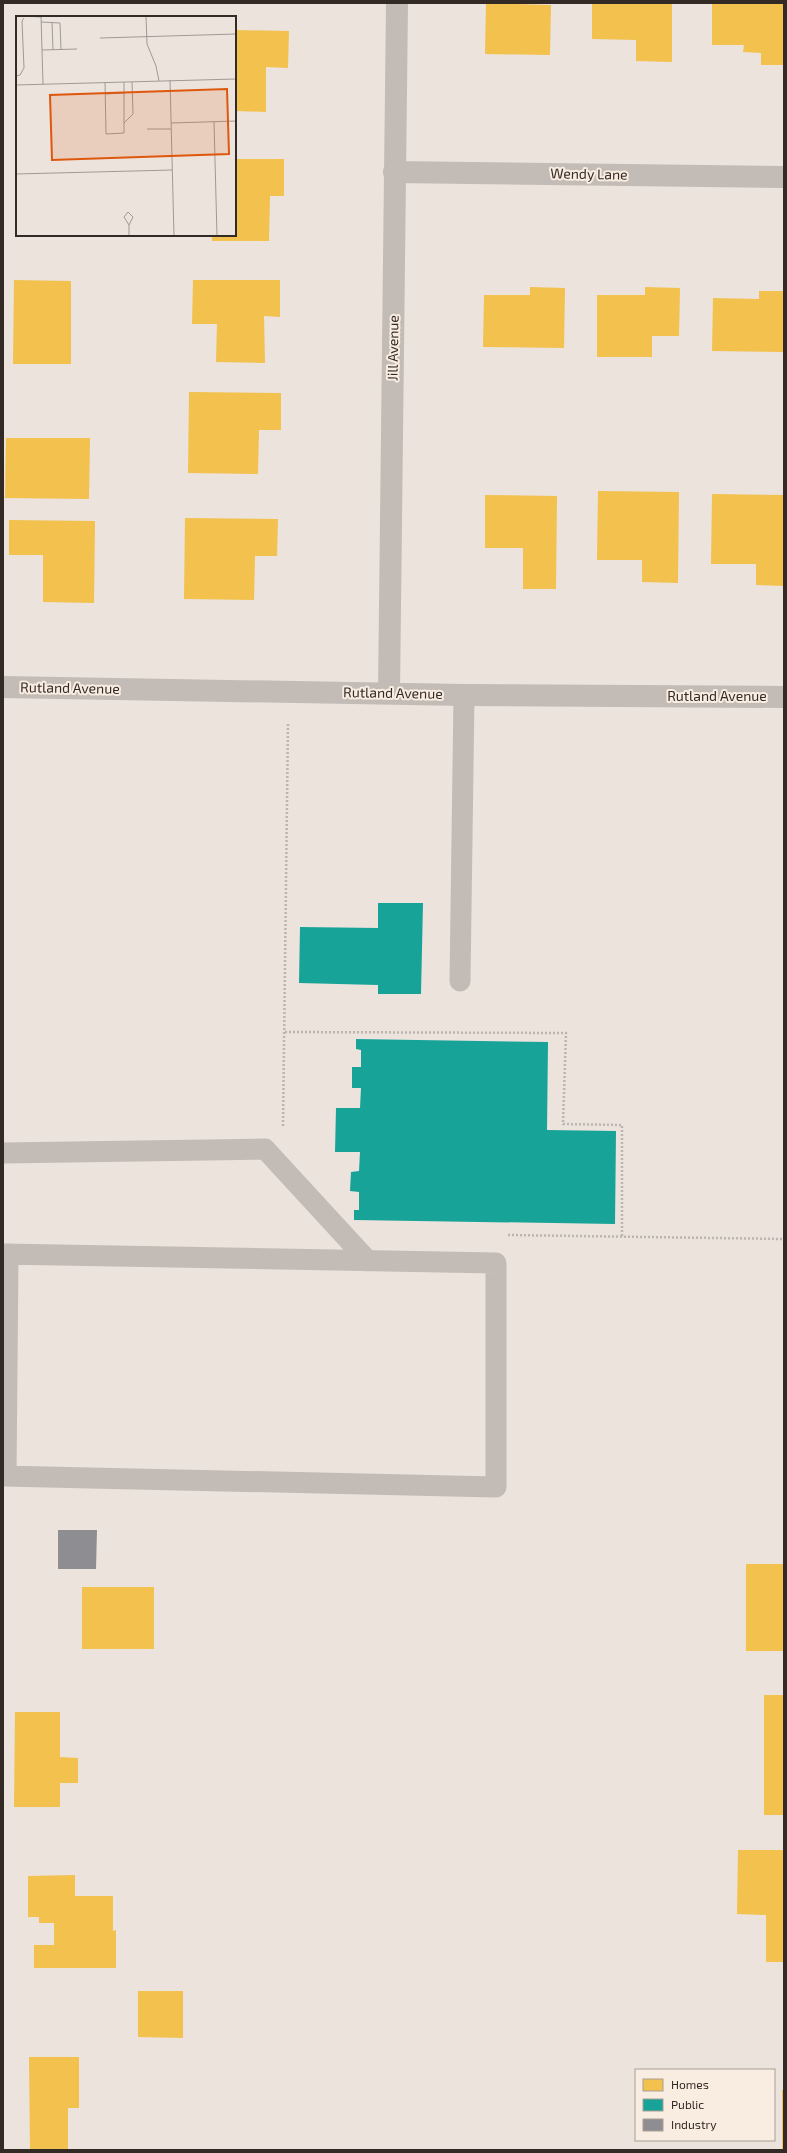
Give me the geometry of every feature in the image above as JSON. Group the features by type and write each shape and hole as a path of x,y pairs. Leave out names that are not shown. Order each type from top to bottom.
{"street":[{"name":"Jill Avenue","path":"389,693 397,3"},
{"name":"Wendy Lane","path":"394,172 784,177"},
{"name":"Rutland Avenue","path":"3,687 464,695 784,697"}],"lane":[{"path":"460,981 464,695"},
{"path":"3,1154 265,1149 368,1261"},
{"path":"6,1254 496,1263 496,1487 4,1476 6,1254"}],"path":[{"path":"283,1130 288,721"},
{"path":"285,1032 566,1033 563,1124 622,1125 622,1237"},
{"path":"502,1235 784,1239"}],"building: Homes":[{"path":"486,3 551,5 550,55 485,54"},
{"path":"592,3 672,3 672,62 636,61 636,40 592,39"},
{"path":"712,3 784,3 784,65 761,65 761,53 743,52 744,45 712,45"},
{"path":"236,30 289,31 288,68 266,67 266,112 236,111"},
{"path":"236,159 284,159 284,196 270,196 269,241 212,241 212,236 236,236"},
{"path":"14,280 71,281 71,364 13,364"},
{"path":"193,280 280,280 280,317 264,316 265,363 216,362 217,324 192,324"},
{"path":"530,287 565,288 564,348 483,347 484,295 530,295"},
{"path":"645,287 680,288 679,336 652,336 652,357 597,357 597,295 645,295"},
{"path":"759,291 784,291 784,352 712,351 713,298 759,299"},
{"path":"189,392 281,393 281,430 259,430 258,474 188,473"},
{"path":"6,438 90,438 89,499 5,498"},
{"path":"598,491 679,492 678,583 642,582 642,560 597,560"},
{"path":"712,494 784,495 784,586 756,585 756,564 711,564"},
{"path":"485,495 557,496 556,589 523,589 523,548 485,548"},
{"path":"185,518 278,519 277,556 255,556 254,600 184,599"},
{"path":"9,520 95,521 94,603 43,602 43,555 9,555"},
{"path":"746,1564 784,1564 784,1651 746,1651"},
{"path":"82,1587 154,1587 154,1649 82,1649"},
{"path":"764,1695 784,1695 784,1815 764,1815"},
{"path":"15,1712 60,1712 60,1757 78,1758 78,1783 60,1783 60,1807 14,1807"},
{"path":"738,1850 784,1850 784,1962 766,1962 766,1915 737,1914"},
{"path":"75,1875 75,1896 113,1896 113,1931 116,1930 116,1968 34,1968 34,1945 54,1945 54,1923 39,1923 39,1917 28,1917 28,1876"},
{"path":"138,1991 183,1991 183,2038 138,2037"},
{"path":"29,2057 79,2057 79,2108 68,2108 68,2150 30,2150"},
{"path":"782,2090 784,2090 784,2150 782,2150"}],"building: Public":[{"path":"378,903 423,903 421,994 378,994 378,985 299,983 300,927 378,928"},
{"path":"356,1039 548,1042 547,1130 616,1131 615,1224 354,1220 354,1210 359,1210 359,1192 350,1191 351,1172 359,1171 360,1152 335,1152 336,1108 360,1108 361,1088 352,1088 352,1067 361,1067 361,1050 356,1049"}],"building: Industry":[{"path":"58,1530 97,1530 96,1569 58,1569"}]}
